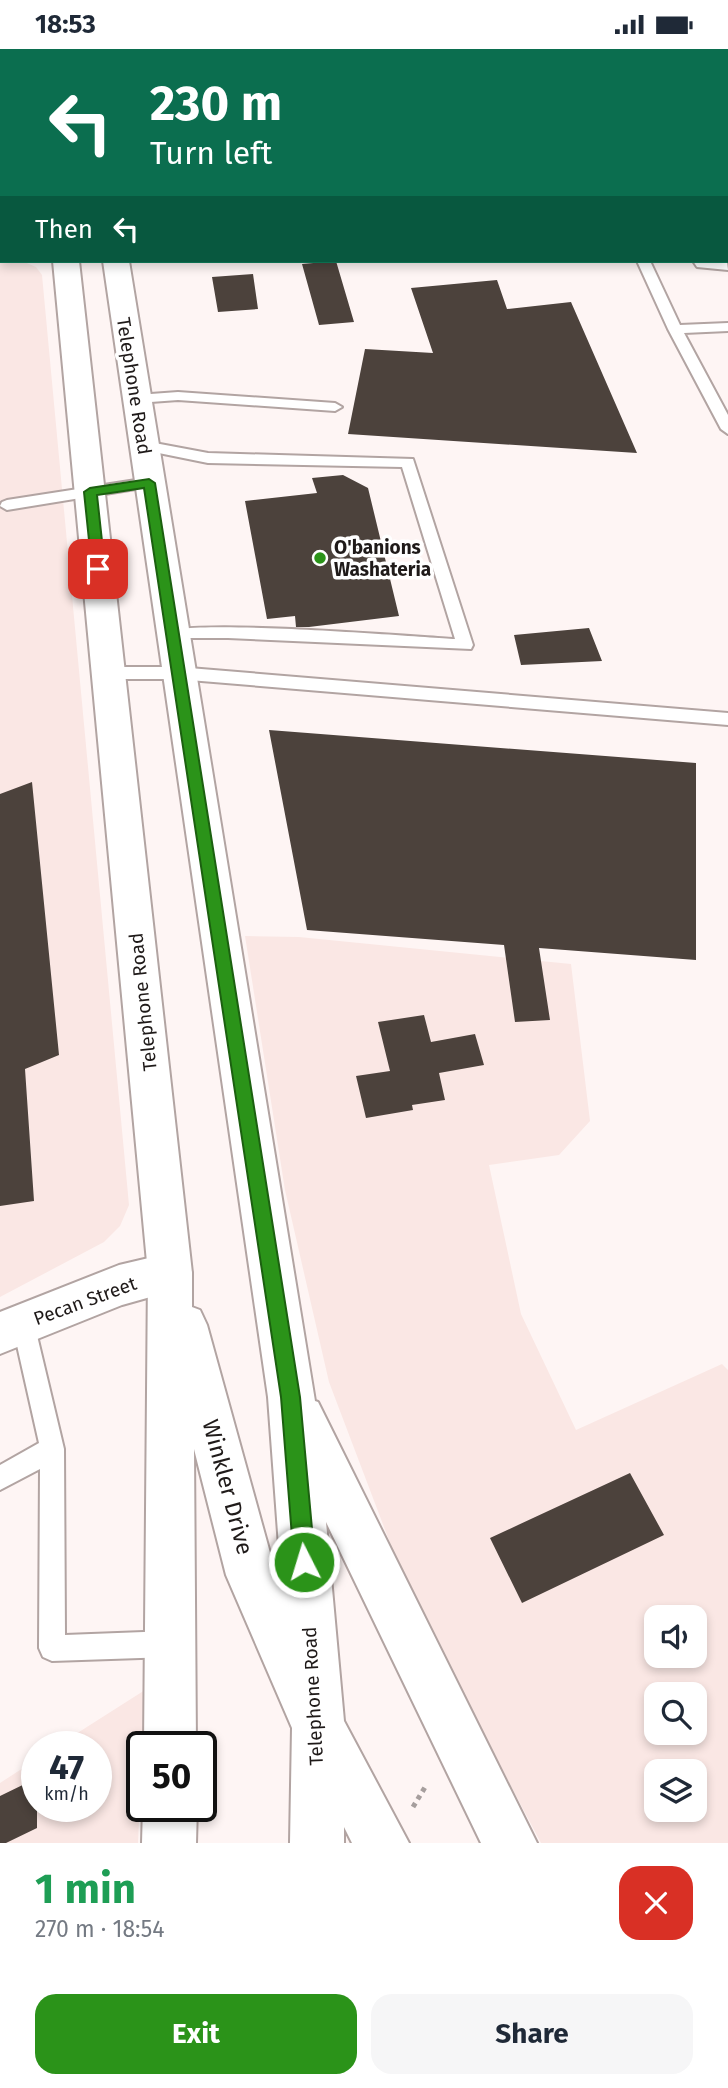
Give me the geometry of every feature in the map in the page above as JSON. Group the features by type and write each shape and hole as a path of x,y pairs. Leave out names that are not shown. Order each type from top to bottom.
{"main road":[{"name":"Telephone Road","path":"66,263 170,1273 170,1731"},
{"name":"Telephone Road","path":"116,263 177,673 291,1397 318,1727 317,1843"},
{"name":"Pecan Street","path":"12,1328 119,1285 170,1273"},
{"name":"Winkler Drive","path":"170,1273 251,1574 318,1727 396,1828"},
{"path":"291,1397 391,1607 510,1843"},
{"path":"169,1843 170,1822"}],"lane":[{"path":"644,263 675,330 728,429"},
{"path":"675,330 728,327"},
{"path":"137,399 178,396 335,407"},
{"path":"144,446 208,458 408,462 465,645 228,632 171,634"},
{"path":"7,505 149,483"},
{"path":"109,673 177,673 728,719"},
{"path":"12,1328 52,1449 52,1648 172,1644"},
{"path":"0,1478 52,1449"}],"path":[{"path":"396,1828 427,1784"}],"shaded area":[{"path":"0,263 27,263 36,267 42,275 129,1205 120,1226 104,1242 0,1297"},
{"path":"245,936 299,937 571,964 590,1121 559,1155 489,1165 521,1314 576,1430 722,1364 728,1370 728,1843 541,1843 409,1593 329,1382 285,1190"},
{"path":"145,1690 143,1731 126,1731 126,1822 139,1822 138,1843 0,1843 0,1783 21,1769 21,1822 112,1822 112,1731 81,1731"}],"building":[{"path":"337,263 354,322 319,325 302,264"},
{"path":"253,274 258,309 218,312 212,277"},
{"path":"497,280 507,309 571,302 637,453 348,434 365,349 433,353 411,288"},
{"name":"O'banions Washateria","path":"343,475 368,488 399,616 309,627 296,627 295,616 267,619 245,501 317,493 312,478"},
{"path":"589,628 602,661 521,665 514,635"},
{"path":"269,730 696,763 696,960 539,948 550,1020 515,1022 504,945 307,930"},
{"path":"32,782 59,1055 25,1069 34,1201 0,1206 0,794"},
{"path":"424,1015 431,1042 475,1034 484,1065 439,1073 445,1100 412,1105 413,1110 366,1118 356,1076 390,1071 378,1022"},
{"path":"630,1473 664,1535 522,1603 490,1538"},
{"path":"21,1786 21,1822 37,1822 37,1828 6,1843 0,1843 0,1796"}],"place":[{"name":"O'banions Washateria","path":"320,558"}],"route":[{"path":"98,569 90,492 149,483 291,1397 304,1562"}]}
